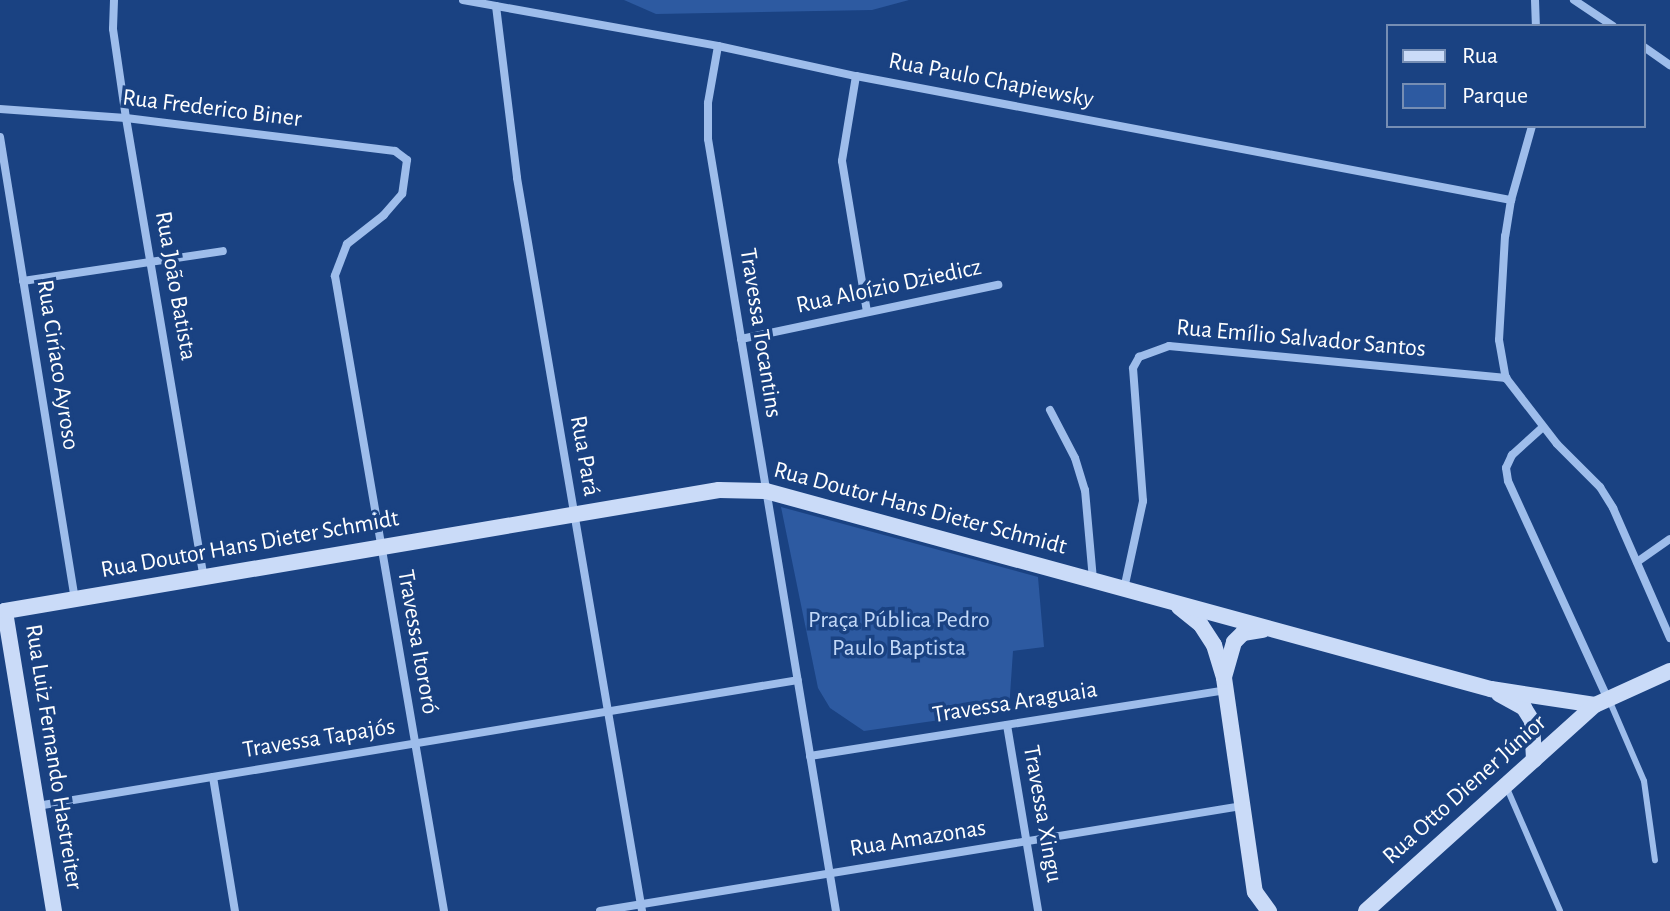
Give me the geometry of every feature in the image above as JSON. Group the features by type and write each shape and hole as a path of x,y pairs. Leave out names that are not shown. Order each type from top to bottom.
{"street":[{"name":"Rua João Batista","path":"114,0 113,29 126,118 204,577"},
{"name":"Rua Paulo Chapiewsky","path":"463,0 718,46 856,76 1511,200"},
{"path":"1535,0 1536,24"},
{"path":"1574,0 1610,24"},
{"name":"Rua Pará","path":"496,6 517,178 641,908"},
{"name":"Travessa Tocantins","path":"718,46 708,103 708,139 836,911"},
{"path":"1646,49 1670,65"},
{"path":"856,76 842,161 867,312"},
{"name":"Rua Frederico Biner","path":"0,109 126,118 395,151 407,160 407,169"},
{"path":"1531,128 1511,200 1499,340 1506,378 1543,427 1600,487 1670,638"},
{"name":"Rua Ciríaco Ayroso","path":"0,137 75,599"},
{"name":"Travessa Itororó","path":"407,169 402,194 394,205 347,244 335,276 444,911"},
{"path":"23,281 223,251"},
{"name":"Rua Aloízio Dziedicz","path":"741,339 998,285"},
{"name":"Rua Emílio Salvador Santos","path":"1124,589 1143,501 1133,368 1139,357 1169,346 1506,378"},
{"path":"1050,410 1075,458 1085,490 1093,580"},
{"path":"1543,427 1512,455 1506,468 1508,481 1602,702 1670,671"},
{"name":"Rua Doutor Hans Dieter Schmidt","path":"3,611 719,490 766,491 1491,689 1602,702"},
{"path":"1637,562 1670,539"},
{"path":"1175,603 1201,625 1214,645 1225,684 1255,892 1254,911"},
{"name":"Rua Luiz Fernando Hastreiter","path":"3,611 54,911"},
{"path":"1225,684 1234,642 1243,633 1271,629"},
{"name":"Travessa Tapajós","path":"37,806 798,680"},
{"name":"Travessa Araguaia","path":"810,756 1007,725 1225,684"},
{"path":"1491,689 1524,708 1532,721 1534,760"},
{"name":"Rua Otto Diener Júnior","path":"1366,911 1602,702"},
{"name":"Travessa Xingu","path":"1007,725 1038,911"},
{"path":"213,777 235,911"},
{"name":"Rua Amazonas","path":"600,911 641,908 830,873 1242,806"},
{"path":"1255,892 1269,911"}],"lane":[{"path":"1602,702 1644,781 1655,860"},
{"path":"1505,785 1560,911"}],"green space":[{"path":"624,0 909,0 872,10 656,14"},
{"name":"Praça Pública Pedro Paulo Baptista","path":"781,507 1038,577 1044,647 1013,651 1009,710 864,731 830,708 818,688"}]}
